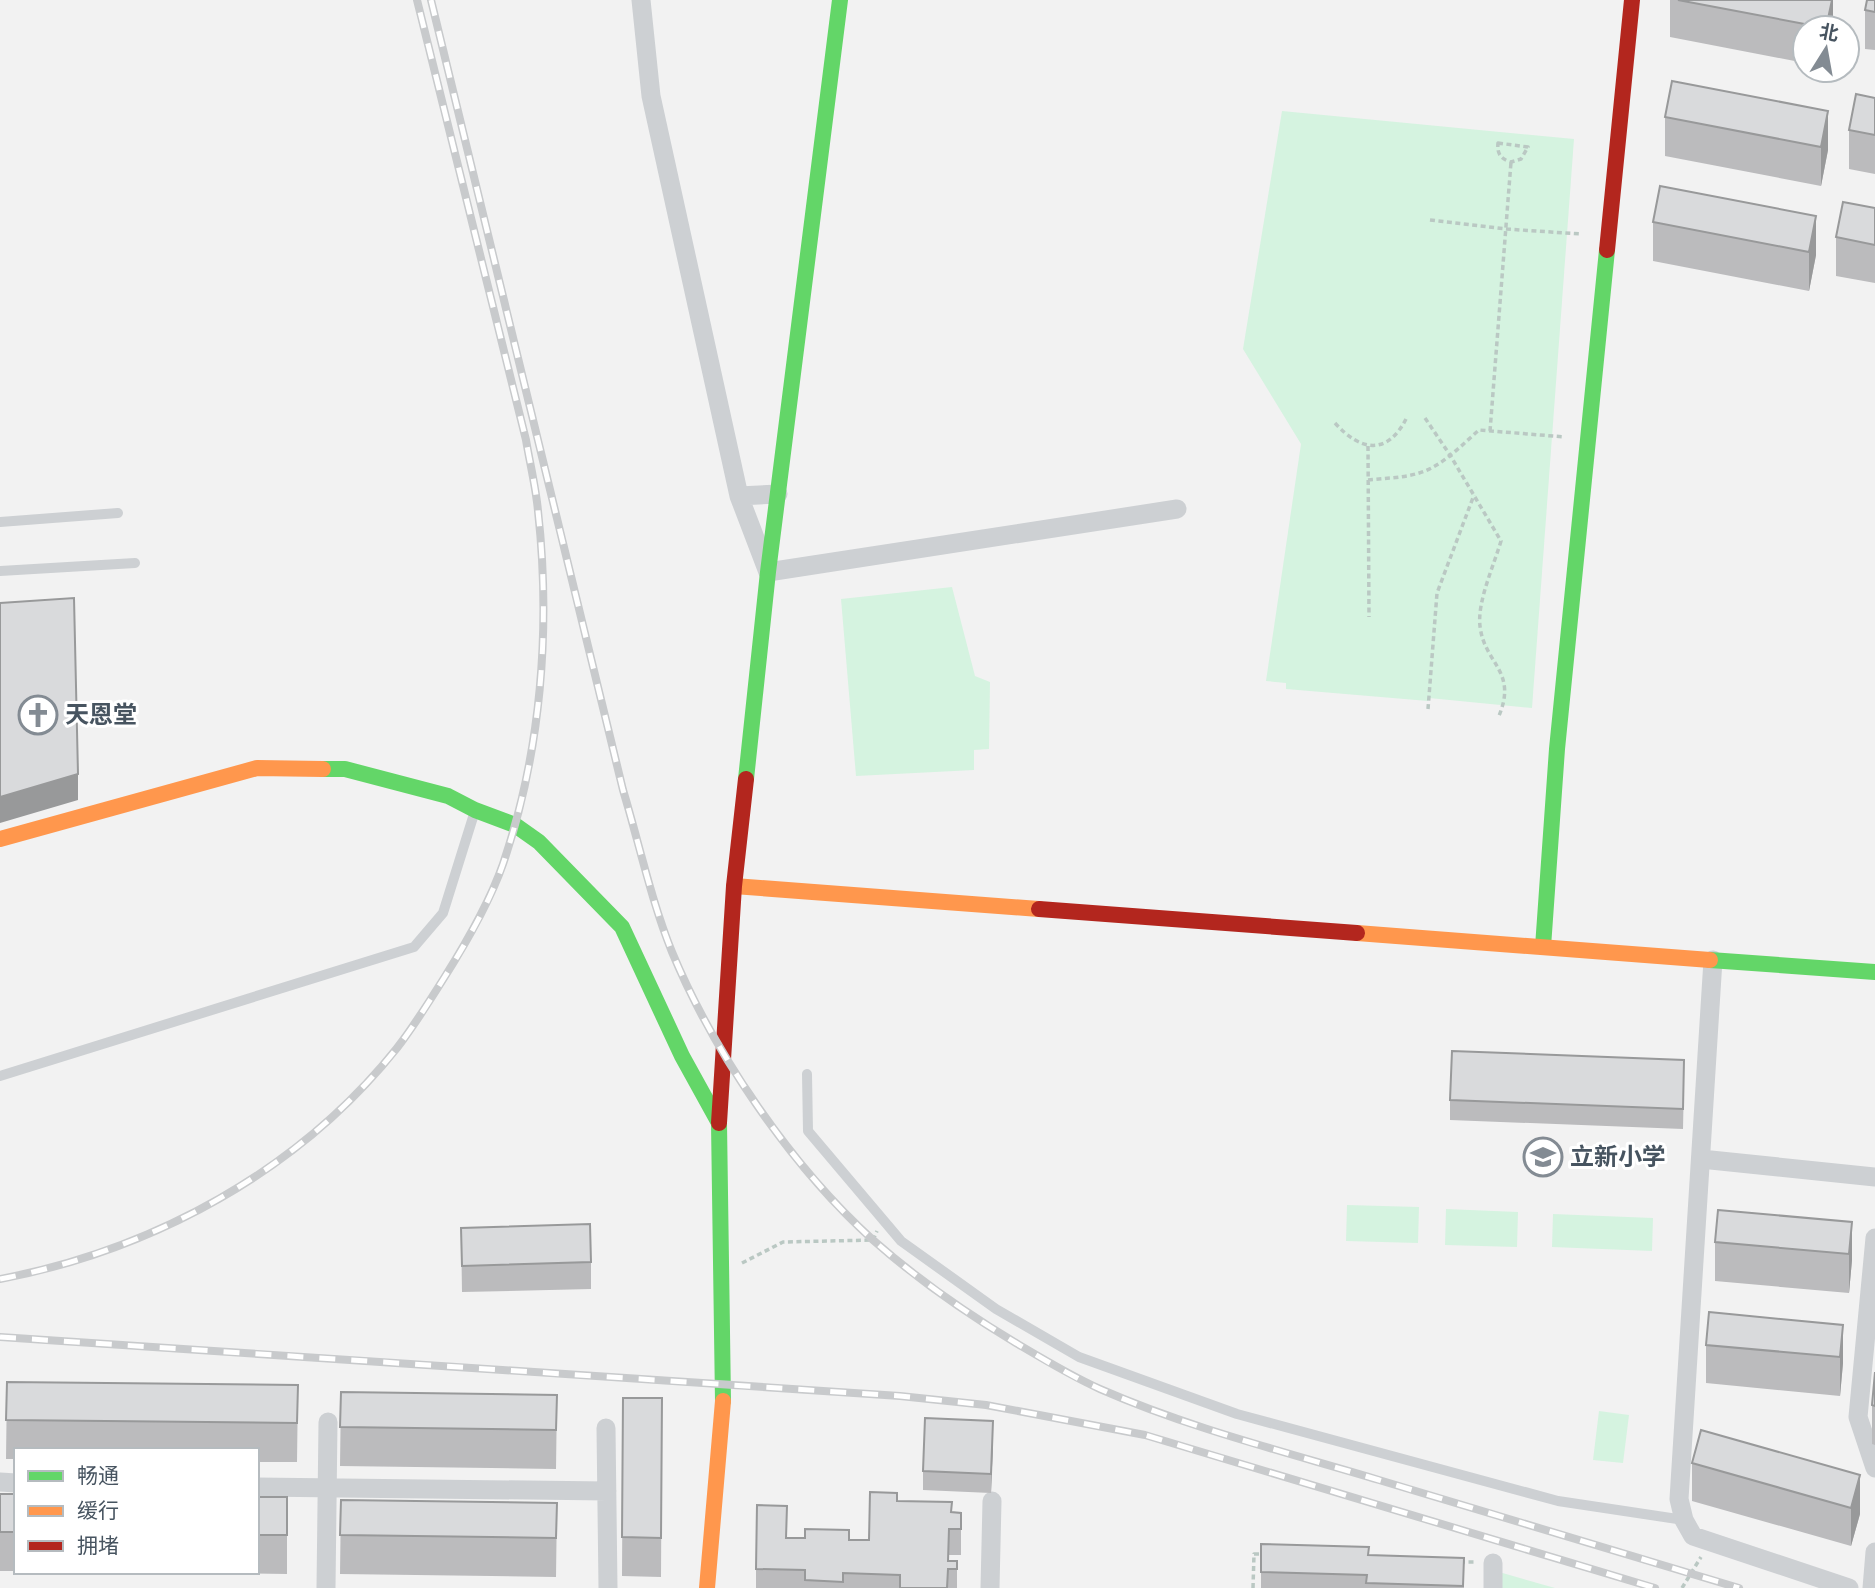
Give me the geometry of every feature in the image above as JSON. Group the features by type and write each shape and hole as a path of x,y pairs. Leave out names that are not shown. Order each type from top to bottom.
{"street":[{"path":"641,0 651,96 739,496 768,572"},
{"path":"708,1588 724,1385 719,1123 734,886 768,572 840,0"},
{"path":"1543,947 1557,749 1632,0"},
{"path":"739,496 778,494"},
{"path":"768,572 1177,509"},
{"path":"0,839 257,768 345,769 448,796 475,810 515,825 539,842 622,927 682,1056 719,1123"},
{"path":"734,886 1875,972"},
{"path":"1713,960 1679,1499 1684,1520 1693,1536 1849,1588"},
{"path":"1700,1159 1875,1177"},
{"path":"1873,1456 1858,1417 1875,1238"},
{"path":"326,1588 328,1422"},
{"path":"606,1428 608,1588"},
{"path":"259,1487 607,1491"},
{"path":"990,1588 992,1501"},
{"path":"1872,1588 1875,1552"},
{"path":"1493,1563 1493,1588"}],"lane":[{"path":"0,522 118,513"},
{"path":"0,571 135,563"},
{"path":"0,1076 414,947 443,913 475,810"},
{"path":"807,1074 808,1131 901,1241 996,1309 1079,1357 1237,1414 1558,1501 1684,1520"}],"path":[{"path":"1498,142 1528,147 1521,159 1511,162 1497,152 1498,142"},
{"path":"1490,431 1511,162"},
{"path":"1430,220 1581,234"},
{"path":"1425,418 1501,541 1482,604 1480,625 1483,639 1502,673 1504,688 1502,710 1498,718"},
{"path":"1335,423 1353,440 1368,446 1381,445 1392,438 1406,419"},
{"path":"1368,480 1412,475 1427,470 1450,455 1479,430 1565,437"},
{"path":"1368,446 1370,617"},
{"path":"1428,709 1437,593 1474,495"},
{"path":"739,1265 783,1242 873,1240 883,1219"},
{"path":"1682,1588 1710,1542"},
{"path":"1253,1588 1254,1554 1267,1554"},
{"path":"1453,1562 1493,1563"}],"green space":[{"path":"1282,111 1574,139 1532,708 1286,689 1286,683 1266,681 1301,444 1243,349"},
{"path":"952,587 975,676 990,682 989,749 974,750 974,770 856,776 841,599"},
{"path":"1347,1205 1419,1207 1418,1243 1346,1241"},
{"path":"1446,1209 1518,1212 1517,1247 1445,1245"},
{"path":"1553,1214 1653,1218 1652,1251 1552,1247"},
{"path":"1599,1411 1629,1415 1623,1463 1593,1460"},
{"path":"1499,1572 1555,1588 1499,1588"}],"building":[{"path":"1678,0 1832,0 1829,14 1791,14 1791,21"},
{"path":"1867,0 1875,0 1875,12 1865,10"},
{"path":"1672,81 1828,111 1821,147 1665,117"},
{"path":"1856,94 1875,98 1875,135 1849,130"},
{"path":"1660,186 1816,216 1809,252 1653,222"},
{"path":"1843,202 1875,208 1875,245 1836,237"},
{"name":"天恩堂","path":"74,598 78,774 0,797 0,603"},
{"path":"1452,1051 1684,1060 1683,1109 1450,1100"},
{"path":"1718,1210 1852,1222 1849,1254 1715,1242"},
{"path":"590,1224 591,1262 462,1266 461,1228"},
{"path":"1709,1312 1843,1325 1840,1357 1706,1345"},
{"path":"1875,1372 1875,1406 1872,1405"},
{"path":"7,1382 298,1385 297,1423 6,1420"},
{"path":"341,1392 557,1395 556,1430 340,1427"},
{"path":"623,1398 662,1398 661,1538 622,1537"},
{"path":"925,1418 993,1421 991,1474 923,1471"},
{"path":"1701,1430 1860,1475 1851,1508 1692,1463"},
{"path":"870,1492 897,1493 897,1501 952,1502 951,1512 961,1513 961,1529 949,1529 948,1561 957,1561 957,1569 948,1569 947,1588 900,1588 900,1575 843,1573 843,1582 805,1580 805,1570 756,1569 757,1505 787,1506 786,1538 805,1538 805,1529 849,1530 849,1540 869,1540"},
{"path":"0,1494 14,1494 14,1532 0,1532"},
{"path":"259,1497 287,1497 287,1535 259,1535"},
{"path":"341,1500 557,1503 556,1538 340,1535"},
{"path":"1261,1544 1369,1547 1368,1555 1464,1558 1463,1586 1366,1583 1367,1575 1261,1572"}],"railway":[{"path":"0,1279 57,1266 113,1248 167,1226 219,1199 269,1167 315,1132 358,1092 409,1031 469,937 503,864 526,778 540,690 543,600 538,511 526,440 417,0"},
{"path":"431,0 623,790 658,912 672,952 710,1029 732,1068 784,1143 843,1211 889,1254 960,1307 1016,1343 1100,1389 1168,1416 1238,1439 1739,1588"},
{"path":"0,1337 900,1396 986,1405 1145,1435 1655,1588"}],"traffic: fast":[{"path":"746,779 768,572 840,0"},
{"path":"1543,947 1557,749 1607,250"},
{"path":"323,769 345,769 448,796 475,810 515,825 539,842 622,927 682,1056 719,1123 723,1401"},
{"path":"1710,960 1875,972"}],"traffic: slow":[{"path":"0,839 257,768 323,769"},
{"path":"734,886 1039,909"},
{"path":"1357,933 1710,960"},
{"path":"707,1588 723,1401"}],"traffic: jam":[{"path":"1607,250 1632,0"},
{"path":"719,1123 734,886 746,779"},
{"path":"1039,909 1357,933"}],"place":[{"name":"天恩堂","path":"38,715"},
{"name":"立新小学","path":"1543,1157"}]}
